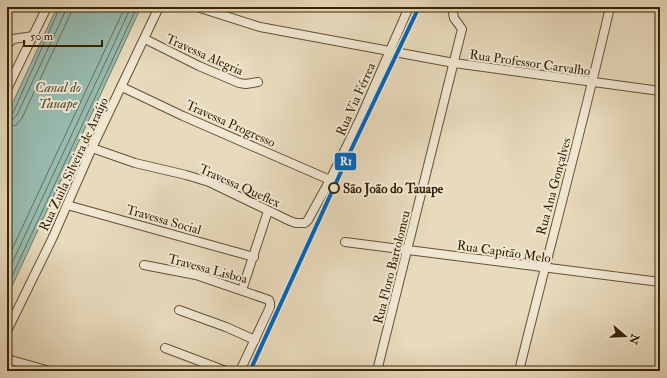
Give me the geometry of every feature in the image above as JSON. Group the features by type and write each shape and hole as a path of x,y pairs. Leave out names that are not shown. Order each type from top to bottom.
{"street":[{"path":"7,89 47,7"},
{"name":"Rua Zuila Silveira de Araújo","path":"7,331 159,7"},
{"name":"Rua Professor Carvalho","path":"197,7 260,26 454,63 660,91"},
{"name":"Rua Via Férrea","path":"308,220 330,180 360,119 389,51 410,7"},
{"name":"Rua Floro Bartolomeu","path":"377,371 462,29 454,18 452,7"},
{"name":"Rua Ana Gonçalves","path":"519,371 544,268 593,82 610,7"},
{"path":"7,45 13,39 18,37 33,36"},
{"name":"Travessa Alegria","path":"144,40 239,83 246,84 258,82"},
{"name":"Travessa Progresso","path":"122,87 183,116 330,180"},
{"name":"Travessa Queflex","path":"92,148 135,163 209,182 296,223 305,223 308,220"},
{"name":"Travessa Social","path":"67,205 254,257"},
{"path":"242,290 268,211"},
{"name":"Rua Capitão Melo","path":"345,242 660,282"},
{"name":"Travessa Lisboa","path":"144,265 196,275 266,297 269,300 270,306 255,340"},
{"path":"179,310 226,327 255,340 240,371"},
{"path":"165,348 226,371"},
{"path":"7,359 50,371"}],"water":[{"name":"Canal do Tauape","path":"57,7 141,7 7,297 7,115"}],"railway":[{"path":"250,371 351,150 419,7"}],"transit line":[{"name":"R1","path":"250,371 351,150 419,7"}],"place":[{"name":"São João do Tauape","path":"334,188"}]}
